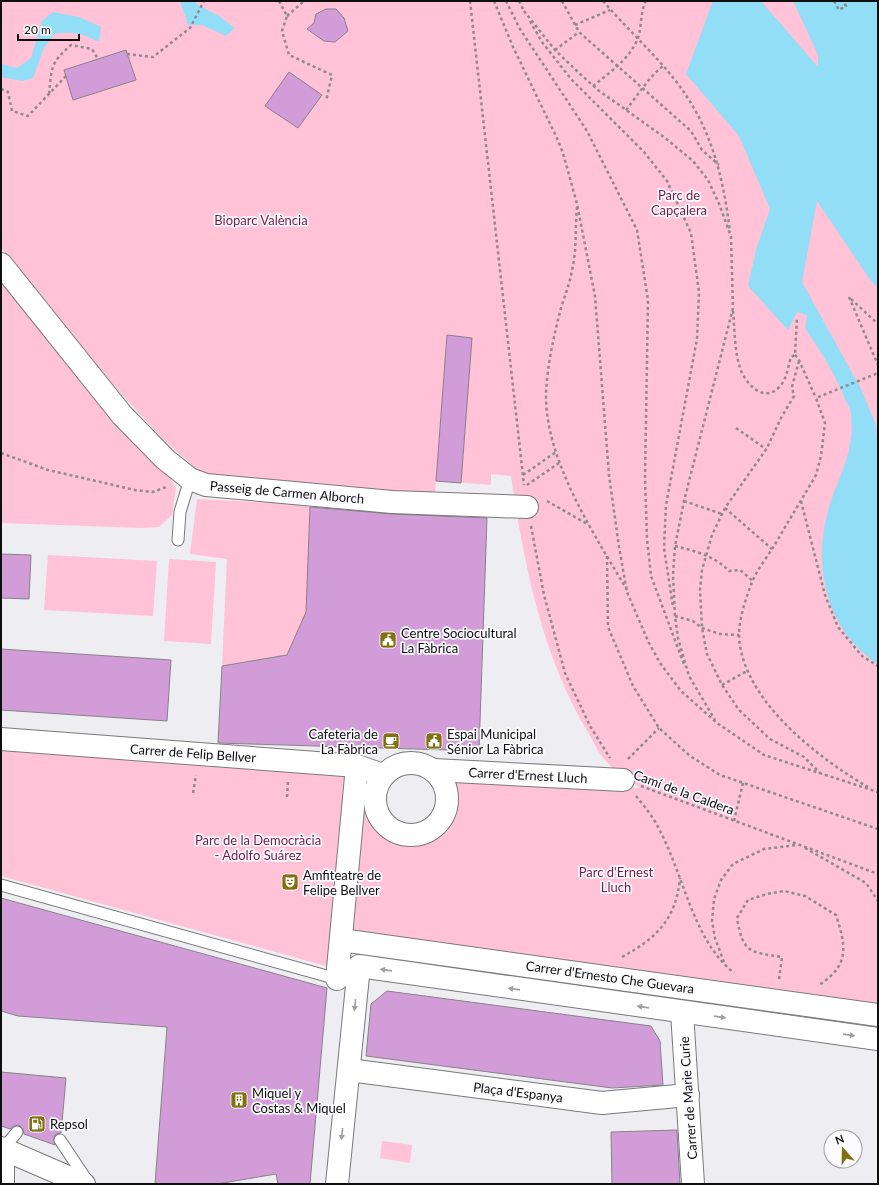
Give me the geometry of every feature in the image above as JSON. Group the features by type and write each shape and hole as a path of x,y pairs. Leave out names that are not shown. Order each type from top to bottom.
{"street":[{"name":"Passeig de Carmen Alborch","path":"1,264 122,415 165,459 186,476 206,485 392,502 536,503"},
{"name":"Carrer de Felip Bellver","path":"1,739 357,766 383,775"},
{"path":"406,762 418,763 434,770 442,779 448,792 448,804 439,823 429,831 417,835 397,833 386,826 379,816 374,799 377,786 383,775 393,766 406,762"},
{"path":"337,1184 349,1070 351,976 341,940 357,766"},
{"name":"Carrer d'Ernest Lluch","path":"434,770 620,775"},
{"name":"Carrer d'Ernesto Che Guevara","path":"341,940 878,1015"},
{"name":"Carrer d'Ernesto Che Guevara","path":"351,976 682,1012 878,1039"},
{"name":"Carrer de Marie Curie","path":"682,1012 693,1184"},
{"name":"Plaça d'Espanya","path":"349,1070 602,1102 688,1095"},
{"path":"3,1184 2,1149 84,1184"}],"lane":[{"path":"178,540 180,512 186,476"},
{"path":"1,885 351,976"},
{"path":"2,1149 17,1132"},
{"path":"60,1140 90,1184"}],"path":[{"path":"128,54 153,57 190,28 203,6 204,1"},
{"path":"279,1 287,16"},
{"path":"304,1 287,16 282,32 289,55 332,74 326,101"},
{"path":"470,1 524,486 560,463"},
{"path":"494,1 513,47 563,153 577,204 595,296 609,474 627,592"},
{"path":"506,1 520,29 587,131 637,230 648,300 645,478 647,546 651,576 673,638 689,676 717,723"},
{"path":"520,1 524,11 542,42 571,79 644,152 667,181 691,233 699,292 697,339 666,505 664,548 678,638 689,676"},
{"path":"562,1 579,32 616,67 691,131 702,150 719,165"},
{"path":"603,1 663,66 693,106 708,134 719,165 726,199 731,238 736,348 742,372 752,388 762,393 772,392 780,386 791,357 795,355"},
{"path":"593,86 628,55 638,38 646,1"},
{"path":"834,1 839,10 846,6 843,1"},
{"path":"575,25 610,10"},
{"path":"524,11 555,50 593,86 682,150 703,173 708,180 720,206 731,238"},
{"path":"555,50 579,32"},
{"path":"49,94 52,68 56,58 71,45 92,48 98,59"},
{"path":"626,110 643,89 651,75 663,66"},
{"path":"1,90 8,92 12,111 28,116 66,76"},
{"path":"577,204 573,269 561,309 548,370 546,394 547,420 560,463 590,525 627,592 648,641 660,663 681,691 717,723 764,755 874,790"},
{"path":"878,324 849,297 878,365"},
{"path":"675,616 673,575 675,546 684,501 733,308"},
{"path":"797,318 795,355 816,398 825,423 821,456 816,475 753,581 743,612 739,635 747,671 758,693 778,717 840,771 878,792"},
{"path":"799,361 792,387 794,396 781,418 766,449 722,514 705,555 700,590 702,628 707,654 722,685 739,710 770,739 804,757 820,774"},
{"path":"816,398 878,373"},
{"path":"736,428 766,449"},
{"path":"523,475 556,452"},
{"path":"1,453 48,470 134,490 152,492 168,486 186,476"},
{"path":"684,501 722,514"},
{"path":"801,501 824,595 838,627 862,656 878,666"},
{"path":"536,503 590,525"},
{"name":"Camí de la Caldera","path":"536,503 544,595 565,673 590,726 620,775 734,821 878,874"},
{"path":"725,508 772,549"},
{"path":"675,546 700,552 723,564 729,571 740,570 753,581"},
{"path":"607,556 608,627 633,686 659,728 696,760 720,775 878,829"},
{"path":"675,616 693,621 702,628 720,634 739,635"},
{"path":"722,685 747,671"},
{"path":"659,728 620,775 660,830 700,927 726,966 738,976"},
{"path":"193,793 197,773"},
{"path":"287,797 288,778"},
{"path":"734,821 743,783"},
{"path":"726,966 715,938 712,922 714,899 721,880 733,864 764,849 798,844 866,883 878,901"},
{"path":"590,974 641,946 657,931 671,916 678,896 680,878"},
{"path":"776,1001 782,957 754,953 740,939 737,918 748,900 767,894 784,891 805,896 836,915 843,936 842,961 829,979 817,986"}],"green space":[{"path":"1,1 878,1 878,1009 347,934 358,804 386,839 409,847 431,841 447,831 457,813 458,795 452,777 640,788 613,768 600,754 573,704 559,674 547,642 529,576 511,476 491,474 491,485 436,481 435,496 203,475 163,439 115,387 1,248"},
{"path":"1,283 70,368 119,425 165,469 176,488 172,515 159,527 141,528 1,523"},
{"path":"197,499 311,505 306,612 287,655 222,666 227,559 190,554"},
{"path":"48,555 157,561 153,616 44,610"},
{"path":"169,559 216,562 211,644 164,641"},
{"name":"Parc de la Democràcia - Adolfo Suárez","path":"1,748 345,772 344,783 347,785 333,968 1,876"},
{"path":"382,1141 412,1145 410,1163 380,1158"}],"water":[{"path":"180,1 195,1 196,4 219,16 235,28 226,36 202,25 188,25"},
{"path":"713,1 761,1 818,67 818,55 793,1 878,1 878,288 871,281 817,201 802,282 861,389 876,425 878,452 878,664 860,650 845,633 835,614 827,593 823,571 822,549 824,526 849,449 852,427 850,410 831,370 805,328 807,315 797,312 788,330 748,286 756,250 770,209 739,136 686,74"},
{"path":"53,12 79,17 101,27 99,42 77,34 54,34 44,48 33,78 22,81 1,77 1,64 17,68 31,58 42,21"}],"building":[{"path":"326,9 336,9 344,18 348,31 335,42 324,41 307,29 314,23 316,14"},
{"path":"126,50 136,80 73,100 64,70"},
{"path":"289,72 322,95 298,128 265,106"},
{"path":"447,335 472,338 461,483 436,481"},
{"name":"Centre Sociocultural La Fàbrica","path":"310,507 392,514 487,518 479,751 218,743 222,666 287,655 306,612"},
{"path":"1,554 31,555 29,599 1,598"},
{"path":"1,649 171,660 167,721 1,710"},
{"name":"Miquel y Costas & Miquel","path":"1,898 327,988 310,1184 278,1184 276,1174 217,1184 155,1184 167,1027 18,1016 1,1011"},
{"path":"387,991 651,1026 660,1041 663,1085 612,1088 366,1056 371,1004"},
{"path":"1,1072 66,1078 61,1133 56,1134 54,1137 55,1145 24,1134 23,1129 19,1125 10,1129 1,1126"},
{"path":"677,1130 680,1184 612,1184 611,1132"}],"place":[{"name":"Centre Sociocultural La Fàbrica","path":"388,640"},
{"name":"Cafeteria de La Fàbrica","path":"391,741"},
{"name":"Espai Municipal Sénior La Fàbrica","path":"434,741"},
{"name":"Amfiteatre de Felipe Bellver","path":"290,882"},
{"name":"Miquel y Costas & Miquel","path":"239,1100"},
{"name":"Repsol","path":"37,1124"}],"park label":[{"name":"Parc de Capçalera","path":"679,202"},
{"name":"Bioparc València","path":"261,220"},
{"name":"Parc d'Ernest Lluch","path":"616,880"}]}
